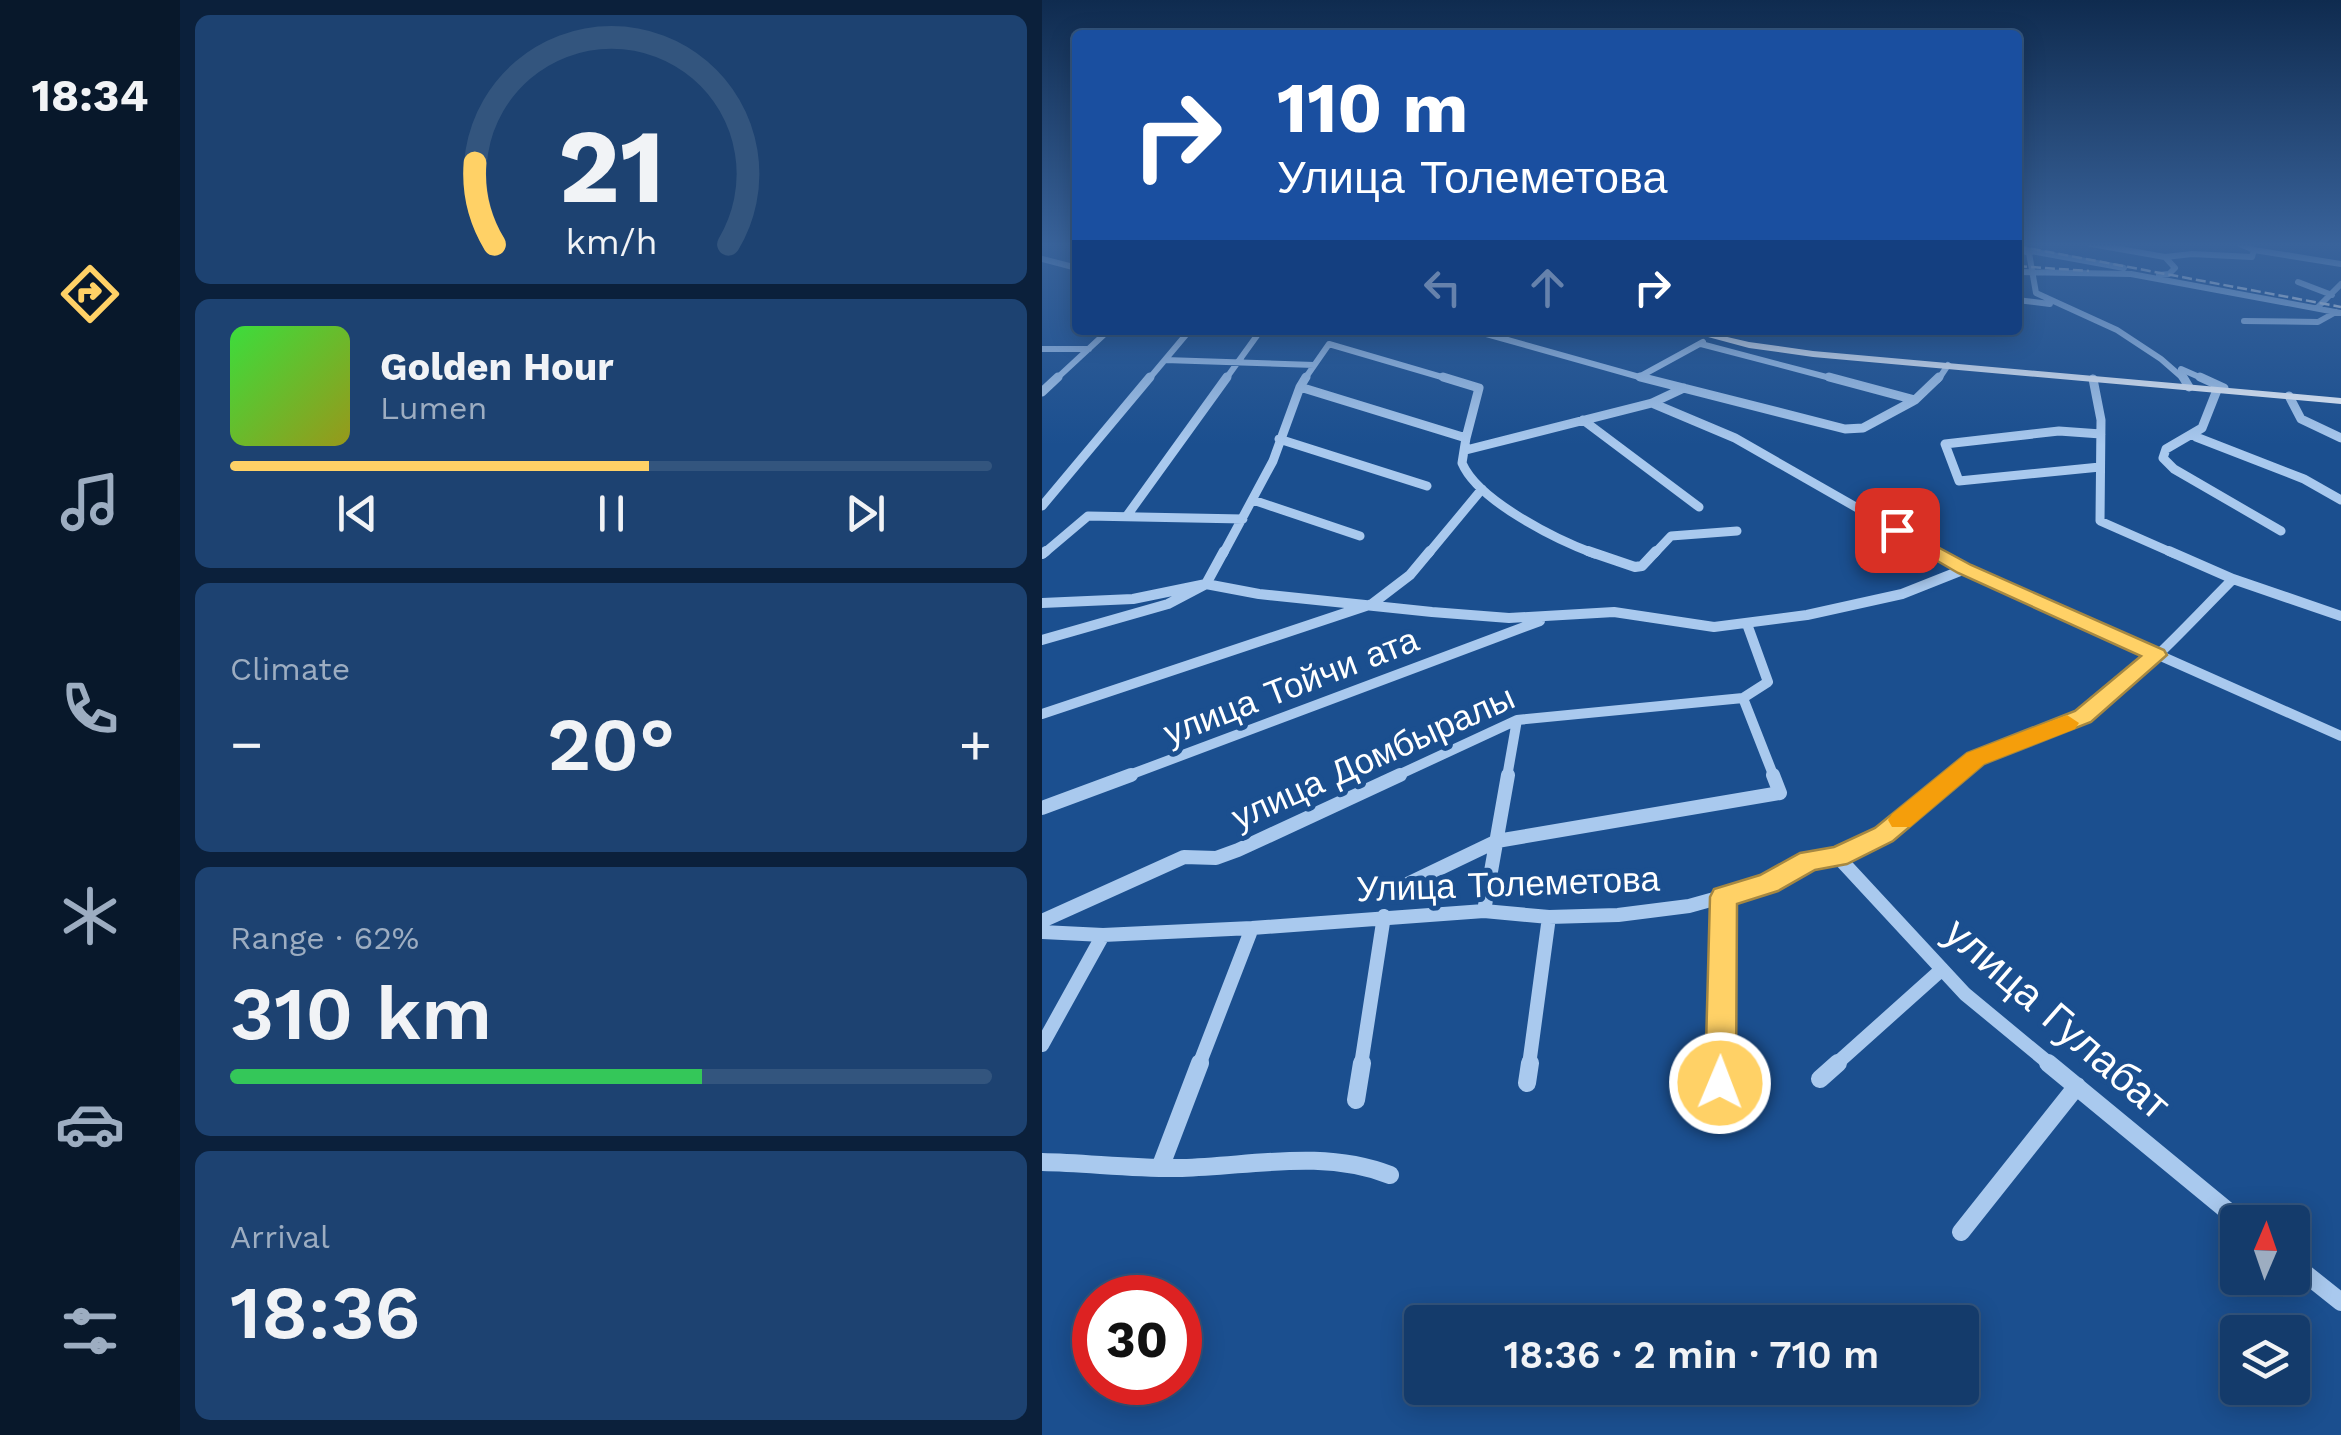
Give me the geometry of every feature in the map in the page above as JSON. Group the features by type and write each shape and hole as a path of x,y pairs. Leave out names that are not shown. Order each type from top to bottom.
{"main road":[{"path":"1707,335 1813,354 2340,401"}],"street":[{"path":"2074,311 2094,317 2171,364 2232,391"},
{"path":"2244,321 2318,322 2337,311"},
{"path":"1042,392 1104,335"},
{"path":"1042,506 1186,335"},
{"path":"1126,517 1257,335"},
{"path":"1490,335 1639,377 1853,429 1877,422 1915,400 1935,384 1948,365"},
{"path":"1639,377 1711,336"},
{"path":"1701,344 1915,400"},
{"path":"1042,640 1168,604 1206,584 1254,500 1300,387 1327,345 1479,388 1462,464 1465,472 1482,489 1567,542 1635,567 1642,566 1672,536 1737,531"},
{"path":"1042,348 1089,349"},
{"path":"1797,369 1813,354"},
{"path":"1164,360 1314,365"},
{"path":"2171,364 2190,387"},
{"path":"2094,379 2101,434 2100,521 2233,579 2340,616"},
{"path":"1300,387 1469,439"},
{"path":"1466,450 1652,403 1684,388"},
{"path":"2218,390 2211,418 2196,438 2166,448 2163,458 2174,469 2281,531"},
{"path":"2289,396 2301,419 2340,438"},
{"path":"1652,403 1735,438 1964,569 2340,736"},
{"path":"1583,420 1699,506"},
{"path":"2100,467 1959,480 1945,444 2059,431 2101,434"},
{"path":"2196,438 2304,479 2340,500"},
{"path":"1279,439 1427,486"},
{"path":"1372,604 1410,575 1482,489"},
{"path":"1254,500 1360,536"},
{"path":"1042,554 1084,518 1243,519"},
{"path":"1042,603 1133,599 1206,584 1259,594 1509,618 1614,612 1714,627 1902,594 1964,569"},
{"name":"Улица Толеметова","path":"1042,932 1103,934 1252,928 1484,911 1549,917 1618,916 1689,906 1768,884 1810,860 1838,857 1884,834 1975,758 2083,716 2156,655 2233,579"},
{"name":"улица Тойчи ата","path":"1042,714 1372,604"},
{"name":"улица Тойчи ата","path":"1042,808 1558,614"},
{"path":"1401,887 1497,841 1780,793 1743,698 1768,682 1748,624"},
{"name":"улица Домбыралы","path":"1042,921 1184,857 1216,858 1238,850 1516,720 1743,698"},
{"path":"1484,911 1516,720"},
{"name":"улица Гулабат","path":"1838,857 1940,971 2220,1205"},
{"path":"1720,1083 1724,897"},
{"path":"1356,1100 1384,916"},
{"path":"1528,1083 1549,917"},
{"path":"1160,1168 1252,928"},
{"path":"1042,1045 1103,934"},
{"path":"1820,1080 1940,971"},
{"path":"1961,1232 2077,1086"},
{"path":"1042,1162 1108,1162 1160,1168 1251,1162 1354,1163 1374,1166 1390,1175"},
{"path":"2310,1278 2340,1302"}],"slow traffic":[{"path":"1901,820 1975,758 2067,723"}],"route":[{"path":"1720,1083 1724,897 1768,884 1810,860 1838,857 1884,834 1975,758 2083,716 2156,655 1964,569 1897,530"}]}
